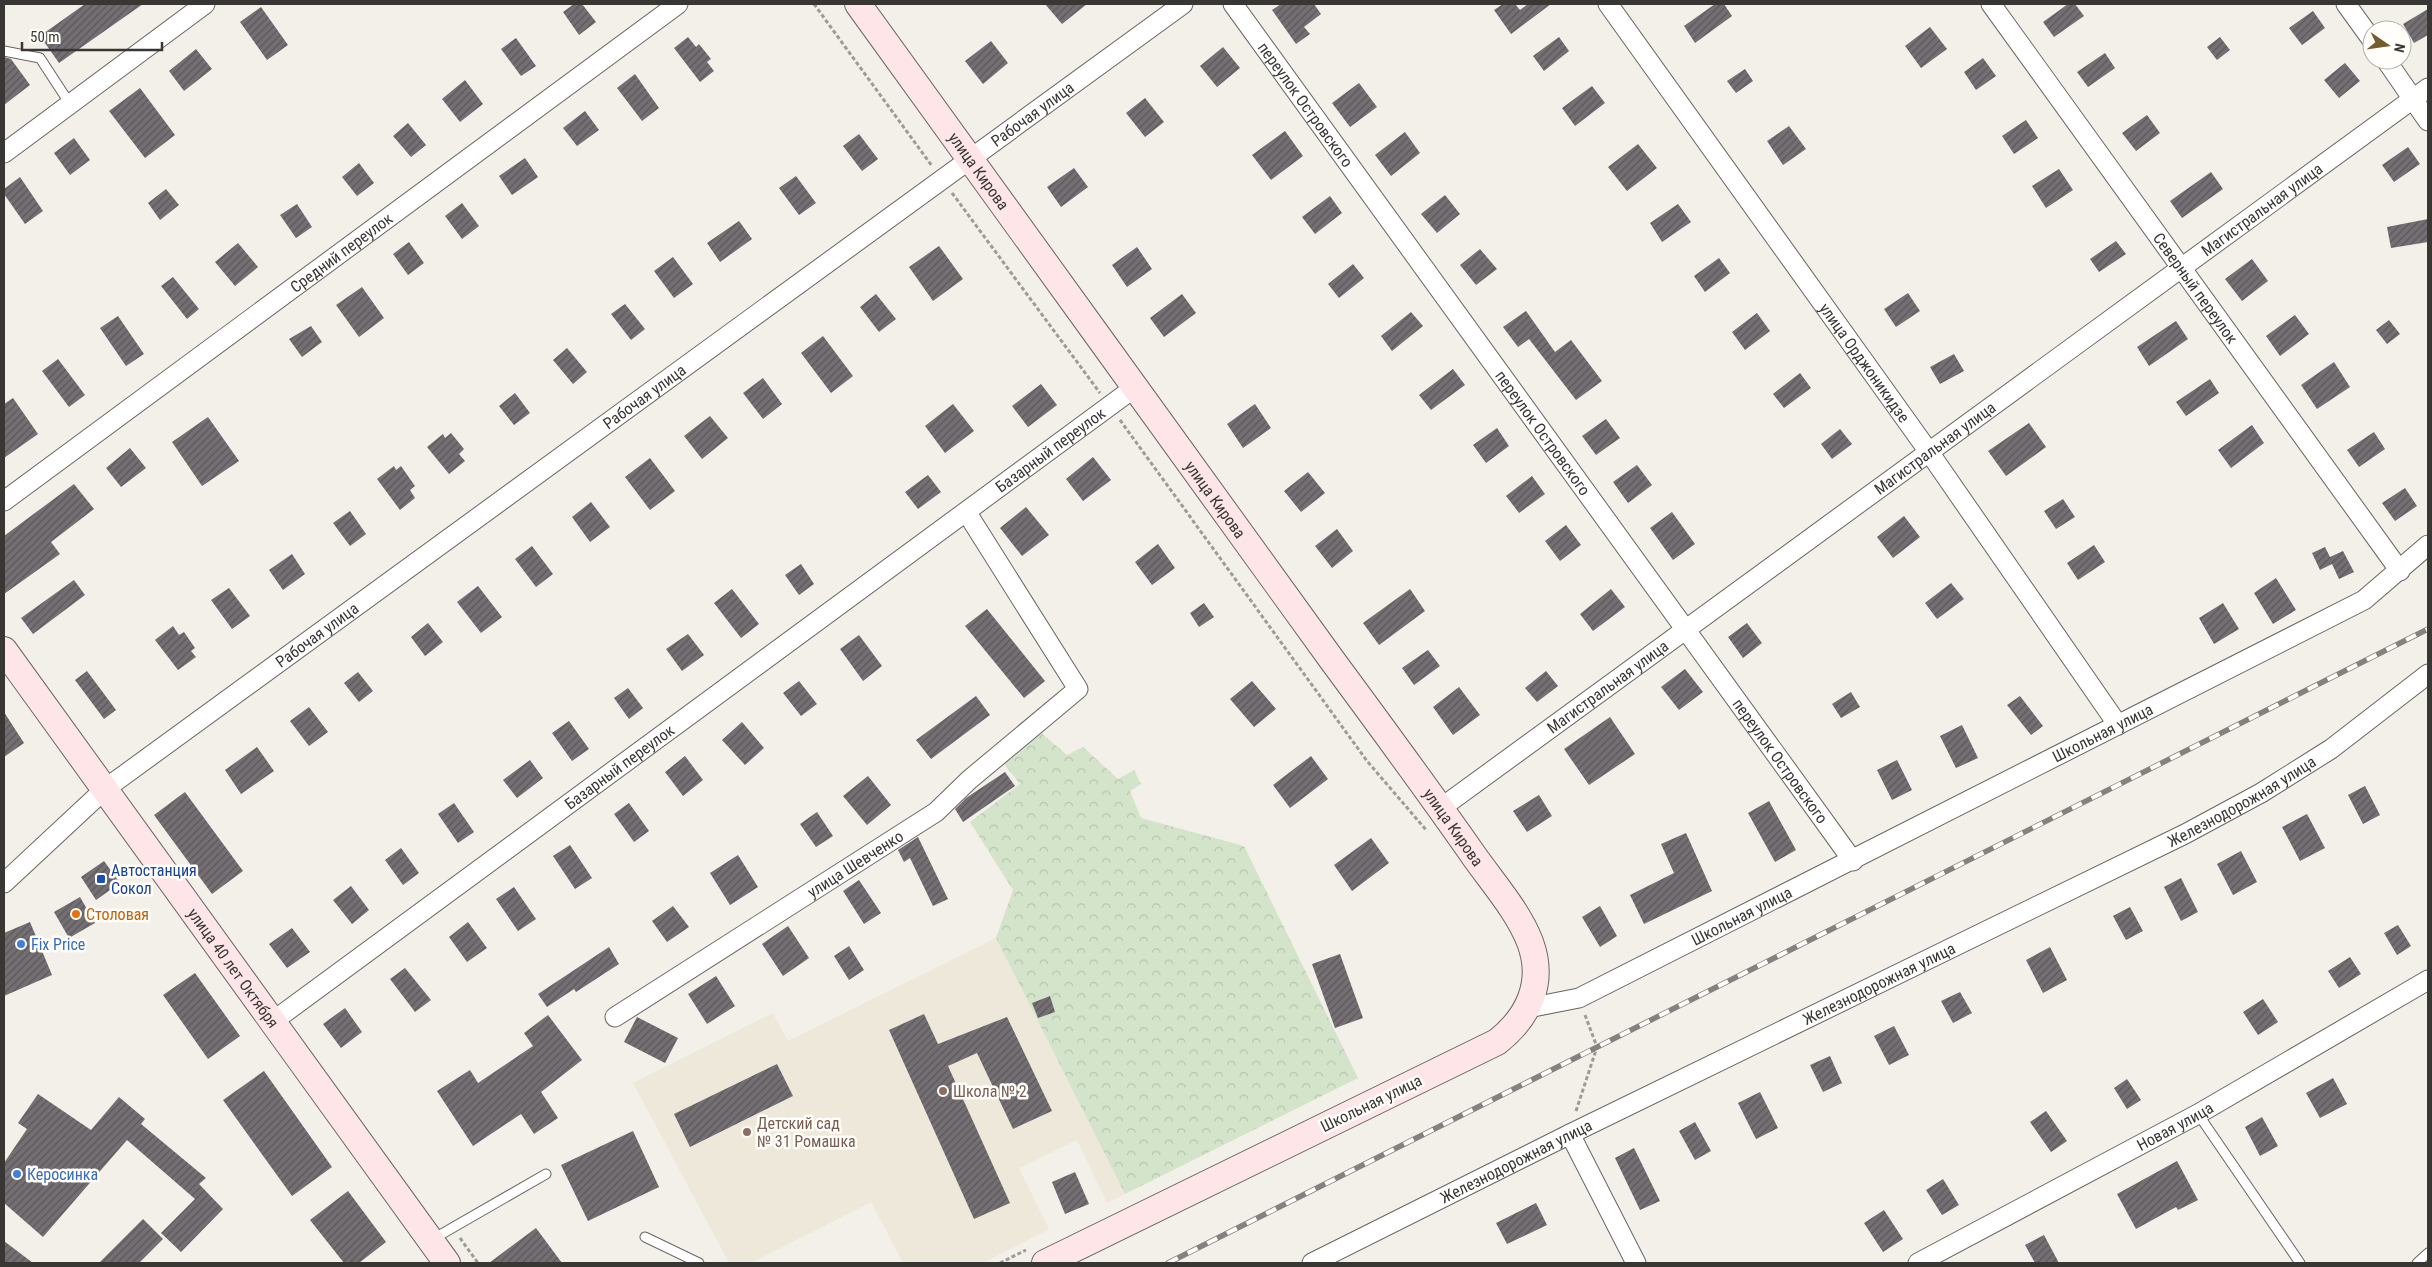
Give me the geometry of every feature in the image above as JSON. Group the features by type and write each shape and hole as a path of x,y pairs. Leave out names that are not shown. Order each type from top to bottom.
{"main road":[{"name":"улица Кирова","path":"858,4 1134,388 1441,808 1516,916 1530,942 1534,963 1534,979 1528,1008"},
{"name":"улица 40 лет Октября","path":"4,650 447,1263"},
{"name":"Школьная улица","path":"1040,1255 1497,1042 1513,1029 1528,1008"}],"street":[{"path":"4,153 205,4"},
{"name":"Средний переулок","path":"4,501 678,4"},
{"name":"Рабочая улица","path":"4,883 105,790 1183,4"},
{"name":"переулок Островского","path":"1234,4 1853,861"},
{"name":"улица Орджоникидзе","path":"1608,4 1929,452 2118,726"},
{"name":"Северный переулок","path":"1992,4 2400,571"},
{"path":"2346,4 2362,26"},
{"path":"2396,70 2421,94 2428,121"},
{"name":"Магистральная улица","path":"1441,808 2182,266 2421,94"},
{"name":"Базарный переулок","path":"272,1022 967,513 1134,388"},
{"name":"улица Шевченко","path":"615,1017 936,812 969,780 1078,689 967,513"},
{"name":"Школьная улица","path":"1528,1008 1579,998 1853,861 2364,600 2428,545"},
{"name":"Железнодорожная улица","path":"1312,1263 1570,1134 2185,834 2261,793 2331,749 2428,674"},
{"name":"Новая улица","path":"1918,1263 2198,1114 2428,980"},
{"path":"1570,1134 1636,1263"}],"lane":[{"path":"4,51 40,58 70,104"},
{"path":"2198,1114 2296,1262"},
{"path":"430,1241 546,1174"},
{"path":"645,1237 699,1263"},
{"path":"2417,1263 2428,1253"}],"path":[{"path":"814,4 1110,406 1367,761 1430,834"},
{"path":"1570,1134 1586,1076 1597,1046 1579,998"},
{"path":"1000,1263 1040,1255"}],"shaded area":[{"name":"Школа № 2","path":"996,938 1125,1194 1107,1203 1077,1140 1019,1168 1049,1229 983,1263 903,1263 871,1202 751,1263 729,1263 633,1083 773,1013 788,1041"}],"green space":[{"path":"1040,732 1067,755 1083,747 1118,779 1134,770 1141,784 1130,791 1141,818 1244,846 1358,1078 1125,1194 996,938 1013,890 970,822 1020,784 1001,760"}],"building":[{"path":"85,4 143,4 59,63 40,36"},
{"path":"574,4 582,4 596,22 579,35 563,12"},
{"path":"1045,4 1087,4 1062,24"},
{"path":"1281,4 1314,4 1321,14 1304,27 1310,34 1296,44 1272,10"},
{"path":"1503,4 1515,4 1520,10 1528,4 1551,4 1511,34 1494,10"},
{"path":"1715,4 1724,4 1732,16 1695,43 1684,26"},
{"path":"2068,4 2075,4 2084,16 2054,37 2043,22"},
{"path":"261,7 288,45 267,60 240,22"},
{"path":"2428,9 2428,35 2414,43 2412,40 2412,20 2410,20"},
{"path":"2313,11 2325,28 2302,45 2289,28"},
{"path":"1930,27 1947,49 1921,68 1905,46"},
{"path":"688,37 696,47 699,44 711,59 707,62 714,71 700,82 674,48"},
{"path":"1559,37 1569,51 1544,71 1533,56"},
{"path":"2220,37 2230,50 2217,60 2207,47"},
{"path":"516,38 536,66 521,76 501,49"},
{"path":"991,41 1008,63 983,84 965,61"},
{"path":"1223,47 1240,68 1217,87 1200,66"},
{"path":"196,49 212,69 184,91 169,71"},
{"path":"2105,53 2115,68 2088,87 2077,72"},
{"path":"4,57 11,59 30,85 4,105"},
{"path":"1983,58 1996,76 1976,90 1964,72"},
{"path":"2345,63 2360,81 2339,98 2324,80"},
{"path":"1745,69 1753,81 1736,93 1727,81"},
{"path":"635,74 659,108 642,121 617,88"},
{"path":"465,80 483,104 460,122 442,99"},
{"path":"1359,83 1377,107 1350,127 1332,103"},
{"path":"1592,86 1605,103 1575,126 1562,108"},
{"path":"140,88 175,135 145,158 109,111"},
{"path":"1145,98 1164,122 1145,137 1126,113"},
{"path":"585,111 599,130 577,146 563,128"},
{"path":"2147,115 2160,133 2136,151 2122,133"},
{"path":"2026,120 2038,138 2014,154 2002,136"},
{"path":"408,123 426,145 411,157 393,136"},
{"path":"1789,126 1806,149 1783,165 1767,141"},
{"path":"1285,131 1303,156 1271,180 1252,155"},
{"path":"1405,132 1420,153 1391,176 1375,155"},
{"path":"859,134 878,159 862,171 843,146"},
{"path":"74,138 90,160 70,175 54,153"},
{"path":"1638,144 1657,168 1627,191 1608,167"},
{"path":"2408,147 2420,164 2394,182 2382,165"},
{"path":"525,158 538,177 512,195 499,176"},
{"path":"359,163 374,183 357,196 342,177"},
{"path":"1074,168 1088,187 1061,207 1047,187"},
{"path":"2059,169 2073,190 2046,208 2032,186"},
{"path":"2211,172 2223,189 2182,218 2170,201"},
{"path":"796,176 816,203 799,215 779,188"},
{"path":"20,177 43,211 25,224 4,194 4,189"},
{"path":"166,189 179,205 160,220 148,203"},
{"path":"1445,195 1460,214 1437,233 1421,214"},
{"path":"1330,196 1342,213 1315,234 1302,217"},
{"path":"462,203 479,226 462,239 445,216"},
{"path":"297,204 312,227 296,238 280,215"},
{"path":"1678,204 1691,222 1662,242 1650,223"},
{"path":"2428,219 2428,242 2391,248 2387,227"},
{"path":"739,221 752,239 720,262 707,243"},
{"path":"2116,241 2126,254 2099,272 2090,259"},
{"path":"409,242 424,263 408,275 393,254"},
{"path":"238,243 258,267 235,286 215,262"},
{"path":"939,246 963,279 933,301 909,267"},
{"path":"1137,247 1152,269 1127,287 1112,265"},
{"path":"1480,249 1497,269 1476,285 1460,265"},
{"path":"673,257 693,284 674,298 654,271"},
{"path":"1719,258 1730,273 1705,292 1694,276"},
{"path":"2252,259 2268,281 2242,301 2225,279"},
{"path":"1353,264 1364,278 1339,298 1328,284"},
{"path":"173,277 199,309 187,319 161,286"},
{"path":"362,287 384,318 359,337 336,305"},
{"path":"1908,293 1920,311 1896,327 1884,309"},
{"path":"876,294 896,319 879,332 860,307"},
{"path":"1182,294 1196,313 1164,337 1150,318"},
{"path":"625,304 645,329 631,340 611,314"},
{"path":"1526,311 1555,352 1571,340 1602,381 1576,400 1529,339 1518,347 1503,327"},
{"path":"1411,312 1423,326 1392,351 1381,336"},
{"path":"1757,313 1770,331 1745,350 1732,332"},
{"path":"2295,315 2309,334 2280,356 2266,336"},
{"path":"118,316 144,354 126,366 100,328"},
{"path":"2389,320 2400,334 2387,344 2376,330"},
{"path":"2176,321 2188,339 2149,366 2137,347"},
{"path":"311,326 322,342 302,357 289,339"},
{"path":"823,336 853,376 831,393 801,353"},
{"path":"567,348 587,372 573,384 553,360"},
{"path":"1954,354 1964,371 1940,384 1930,367"},
{"path":"58,359 85,395 69,407 42,371"},
{"path":"2334,362 2350,387 2317,409 2301,385"},
{"path":"1453,369 1465,385 1431,410 1419,395"},
{"path":"1800,373 1811,388 1784,408 1773,394"},
{"path":"763,378 782,404 763,419 743,393"},
{"path":"2210,379 2219,393 2186,416 2176,402"},
{"path":"1041,384 1057,405 1028,427 1012,406"},
{"path":"515,393 530,413 514,425 499,406"},
{"path":"13,398 38,434 4,458 4,404"},
{"path":"953,404 974,431 945,453 925,426"},
{"path":"1255,404 1271,428 1243,448 1227,424"},
{"path":"710,416 728,438 702,459 684,436"},
{"path":"208,417 239,461 202,486 172,442"},
{"path":"1606,419 1620,438 1596,455 1582,436"},
{"path":"2029,423 2046,447 2006,476 1988,451"},
{"path":"2252,425 2264,443 2231,468 2218,450"},
{"path":"1497,428 1509,446 1486,463 1473,445"},
{"path":"1840,429 1852,444 1832,459 1821,444"},
{"path":"2374,432 2385,449 2359,467 2347,450"},
{"path":"451,433 464,449 459,454 465,461 449,474 427,447 443,434 445,438"},
{"path":"130,448 146,468 121,487 106,468"},
{"path":"1093,457 1111,480 1083,501 1066,479"},
{"path":"650,458 675,491 650,510 625,477"},
{"path":"1637,465 1652,485 1628,503 1613,482"},
{"path":"394,466 396,470 401,466 415,486 410,490 415,498 400,510 377,479"},
{"path":"1308,472 1325,493 1301,512 1284,491"},
{"path":"928,475 941,492 918,509 905,492"},
{"path":"1532,476 1545,494 1519,513 1506,496"},
{"path":"74,484 94,509 51,542 60,554 4,594 4,536"},
{"path":"2405,488 2417,506 2395,521 2382,503"},
{"path":"2063,499 2075,517 2056,529 2044,511"},
{"path":"591,502 610,527 590,542 572,517"},
{"path":"1026,507 1049,535 1022,556 1000,528"},
{"path":"350,511 366,534 350,546 333,523"},
{"path":"1672,512 1695,544 1673,560 1650,528"},
{"path":"1904,516 1920,537 1893,558 1877,537"},
{"path":"1566,525 1581,545 1560,561 1545,541"},
{"path":"1337,529 1353,551 1332,568 1315,546"},
{"path":"1158,544 1175,568 1152,585 1135,562"},
{"path":"2094,545 2105,562 2078,580 2067,563"},
{"path":"532,546 553,574 536,587 515,559"},
{"path":"2325,547 2330,557 2343,551 2354,572 2339,579 2332,564 2320,570 2312,553"},
{"path":"292,554 305,574 283,590 269,570"},
{"path":"801,564 814,584 799,595 785,575"},
{"path":"2276,578 2296,610 2273,624 2254,593"},
{"path":"74,580 85,595 33,634 21,618"},
{"path":"1951,583 1964,599 1937,619 1925,603"},
{"path":"478,586 502,617 481,633 457,602"},
{"path":"229,588 250,616 232,629 211,600"},
{"path":"732,589 759,624 741,638 714,603"},
{"path":"1410,589 1425,611 1379,645 1363,623"},
{"path":"1611,589 1625,607 1593,631 1580,614"},
{"path":"1204,603 1214,617 1199,627 1190,613"},
{"path":"2223,603 2239,629 2214,644 2199,618"},
{"path":"987,609 1045,681 1024,698 965,626"},
{"path":"428,623 443,642 425,656 411,637"},
{"path":"1747,623 1762,643 1743,658 1728,637"},
{"path":"173,626 179,635 184,632 195,648 191,651 196,657 178,670 155,640"},
{"path":"688,634 704,655 682,671 666,649"},
{"path":"859,635 882,666 863,681 840,649"},
{"path":"1428,650 1440,666 1414,685 1402,668"},
{"path":"1685,669 1703,692 1679,710 1661,687"},
{"path":"87,671 116,710 104,719 75,680"},
{"path":"1546,671 1558,686 1537,702 1525,688"},
{"path":"358,672 373,691 359,702 344,683"},
{"path":"799,681 817,704 801,716 783,693"},
{"path":"1252,681 1276,709 1254,727 1230,699"},
{"path":"1459,687 1480,715 1453,735 1433,707"},
{"path":"628,688 643,708 629,719 614,698"},
{"path":"1851,692 1860,707 1841,718 1832,704"},
{"path":"976,696 990,715 931,759 916,740"},
{"path":"2020,696 2043,726 2031,735 2007,705"},
{"path":"309,707 328,732 309,746 290,721"},
{"path":"4,712 24,743 4,757"},
{"path":"1610,717 1635,754 1589,785 1564,749"},
{"path":"569,721 589,749 572,761 552,733"},
{"path":"742,722 764,748 745,765 722,740"},
{"path":"1962,725 1978,758 1956,768 1940,736"},
{"path":"257,747 274,771 241,794 225,770"},
{"path":"685,756 703,780 683,796 665,772"},
{"path":"1311,756 1328,779 1290,808 1273,785"},
{"path":"530,760 543,778 517,798 503,780"},
{"path":"1897,760 1912,790 1892,800 1877,770"},
{"path":"1005,772 1015,786 963,822 955,809 966,798"},
{"path":"868,776 891,805 867,825 843,796"},
{"path":"2365,786 2380,815 2363,824 2348,795"},
{"path":"185,792 243,871 212,894 154,815"},
{"path":"1539,795 1552,816 1527,832 1513,811"},
{"path":"1769,801 1796,850 1775,862 1748,813"},
{"path":"454,803 474,832 458,843 438,814"},
{"path":"629,803 649,831 634,842 614,814"},
{"path":"817,812 833,836 816,847 800,824"},
{"path":"2307,814 2325,848 2300,861 2282,827"},
{"path":"1686,833 1712,891 1644,924 1630,895 1674,873 1661,844"},
{"path":"918,837 948,899 933,906 910,858 904,862 898,850"},
{"path":"1371,838 1389,863 1352,891 1334,865"},
{"path":"570,845 592,878 575,889 553,856"},
{"path":"401,848 419,873 403,885 385,860"},
{"path":"2241,851 2257,882 2233,895 2217,864"},
{"path":"738,855 758,887 730,905 710,873"},
{"path":"104,861 120,883 96,900 81,877"},
{"path":"2181,878 2198,912 2181,921 2164,887"},
{"path":"859,880 881,913 864,924 843,891"},
{"path":"351,886 369,910 352,924 333,900"},
{"path":"514,887 536,919 518,931 496,899"},
{"path":"80,897 95,923 69,938 54,912"},
{"path":"673,906 689,927 667,942 652,921"},
{"path":"1600,906 1617,936 1600,947 1582,917"},
{"path":"2130,907 2143,931 2126,940 2113,916"},
{"path":"30,922 52,975 4,996 4,933"},
{"path":"468,922 487,948 467,962 449,937"},
{"path":"2398,925 2411,946 2397,955 2384,933"},
{"path":"788,926 809,958 783,976 762,944"},
{"path":"292,928 310,952 287,968 269,944"},
{"path":"849,946 864,970 849,980 834,956"},
{"path":"609,947 619,964 576,992 574,989 547,1007 538,994"},
{"path":"2050,947 2067,980 2043,993 2026,960"},
{"path":"1340,954 1363,1018 1335,1028 1312,964"},
{"path":"2350,957 2361,974 2339,988 2328,971"},
{"path":"405,968 431,1000 415,1012 390,979"},
{"path":"195,973 240,1036 208,1059 163,995"},
{"path":"716,976 735,1006 707,1024 688,994"},
{"path":"1960,992 1972,1013 1953,1023 1941,1001"},
{"path":"1050,996 1055,1012 1038,1018 1032,1003"},
{"path":"2263,999 2278,1022 2258,1035 2243,1012"},
{"path":"345,1008 362,1032 341,1048 323,1024"},
{"path":"924,1014 938,1044 1007,1017 1052,1111 1013,1129 977,1053 948,1066 1010,1203 974,1219 889,1030"},
{"path":"548,1015 582,1060 541,1092 558,1118 534,1134 521,1114 473,1146 437,1091 470,1070 478,1083 533,1046 524,1033"},
{"path":"637,1017 678,1038 665,1063 624,1042"},
{"path":"1894,1026 1909,1055 1889,1065 1874,1036"},
{"path":"1830,1056 1842,1083 1823,1092 1810,1065"},
{"path":"777,1064 793,1096 690,1147 674,1114"},
{"path":"264,1071 332,1167 292,1196 223,1100"},
{"path":"2333,1078 2347,1104 2320,1118 2306,1093"},
{"path":"2127,1079 2141,1100 2127,1109 2114,1088"},
{"path":"1760,1092 1778,1128 1756,1139 1738,1103"},
{"path":"38,1094 91,1130 119,1097 145,1119 141,1124 206,1178 199,1184 223,1209 181,1252 161,1233 195,1199 127,1140 43,1237 4,1203 4,1163 27,1129 18,1123"},
{"path":"2046,1111 2067,1141 2051,1152 2030,1122"},
{"path":"2262,1117 2278,1146 2260,1156 2245,1127"},
{"path":"1695,1122 1711,1151 1695,1160 1679,1131"},
{"path":"633,1131 659,1187 588,1221 561,1165"},
{"path":"1634,1148 1660,1201 1640,1210 1615,1158"},
{"path":"2177,1161 2198,1200 2178,1210 2176,1207 2136,1229 2117,1194"},
{"path":"1075,1172 1089,1204 1065,1214 1052,1182"},
{"path":"1943,1179 1959,1205 1942,1215 1926,1190"},
{"path":"348,1191 386,1242 359,1263 344,1263 310,1220"},
{"path":"1536,1203 1547,1225 1507,1244 1496,1223"},
{"path":"1884,1210 1903,1239 1883,1252 1864,1223"},
{"path":"143,1219 163,1239 139,1263 99,1263"},
{"path":"536,1228 562,1263 489,1263"},
{"path":"2044,1235 2059,1263 2035,1263 2025,1245"},
{"path":"4,1241 33,1263 4,1263"}],"railway":[{"path":"1168,1263 2428,629"}],"place":[{"name":"Автостанция Сокол","path":"101,879"},
{"name":"Столовая","path":"76,914"},
{"name":"Fix Price","path":"21,944"},
{"name":"Школа № 2","path":"943,1091"},
{"name":"Детский сад № 31 Ромашка","path":"747,1132"},
{"name":"Керосинка","path":"17,1174"}]}
